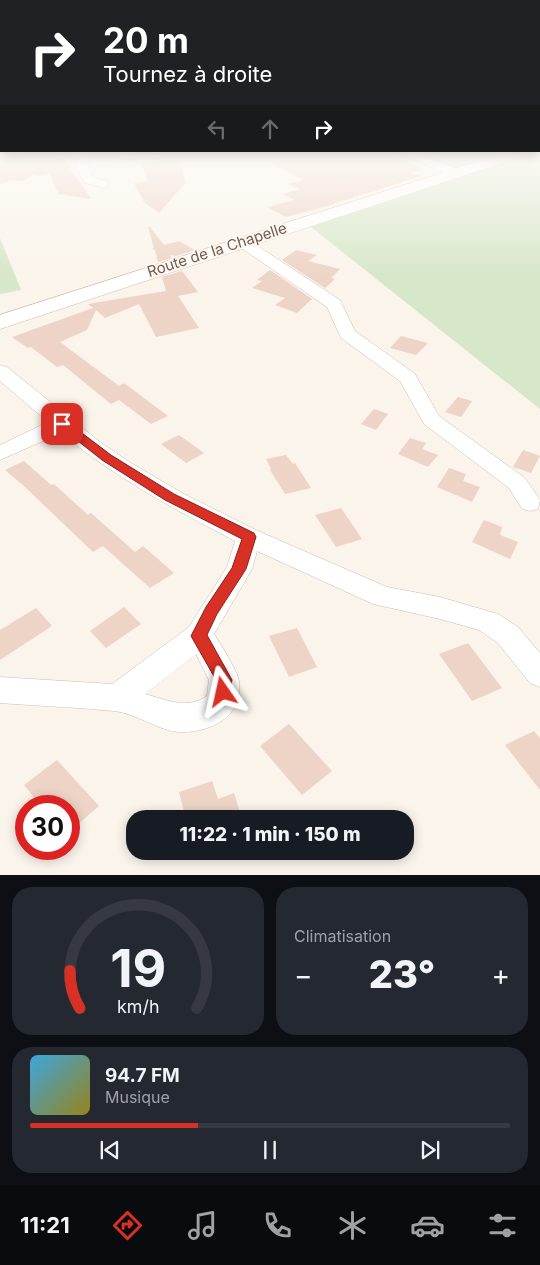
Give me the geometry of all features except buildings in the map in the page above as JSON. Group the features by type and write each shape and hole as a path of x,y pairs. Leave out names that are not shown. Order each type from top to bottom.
{"main road":[{"name":"Route de la Chapelle","path":"0,322 391,194"}],"street":[{"path":"242,242 334,304 348,334 408,378 430,420 517,483 530,503"},
{"path":"0,371 62,424 106,458 170,497 249,537 383,596 440,608 488,622 508,635 540,674"},
{"path":"0,453 62,424"},
{"path":"117,698 199,636 212,611 239,569 249,537"},
{"path":"0,690 117,698 178,718 204,716 222,703 224,680 210,652 199,636"}],"green space":[{"path":"412,194 540,194 540,409 311,227"},
{"path":"0,238 21,290 0,294"}],"route":[{"path":"62,424 106,458 170,497 249,537 239,569 212,611 199,636 210,652 224,680 223,692"}]}
